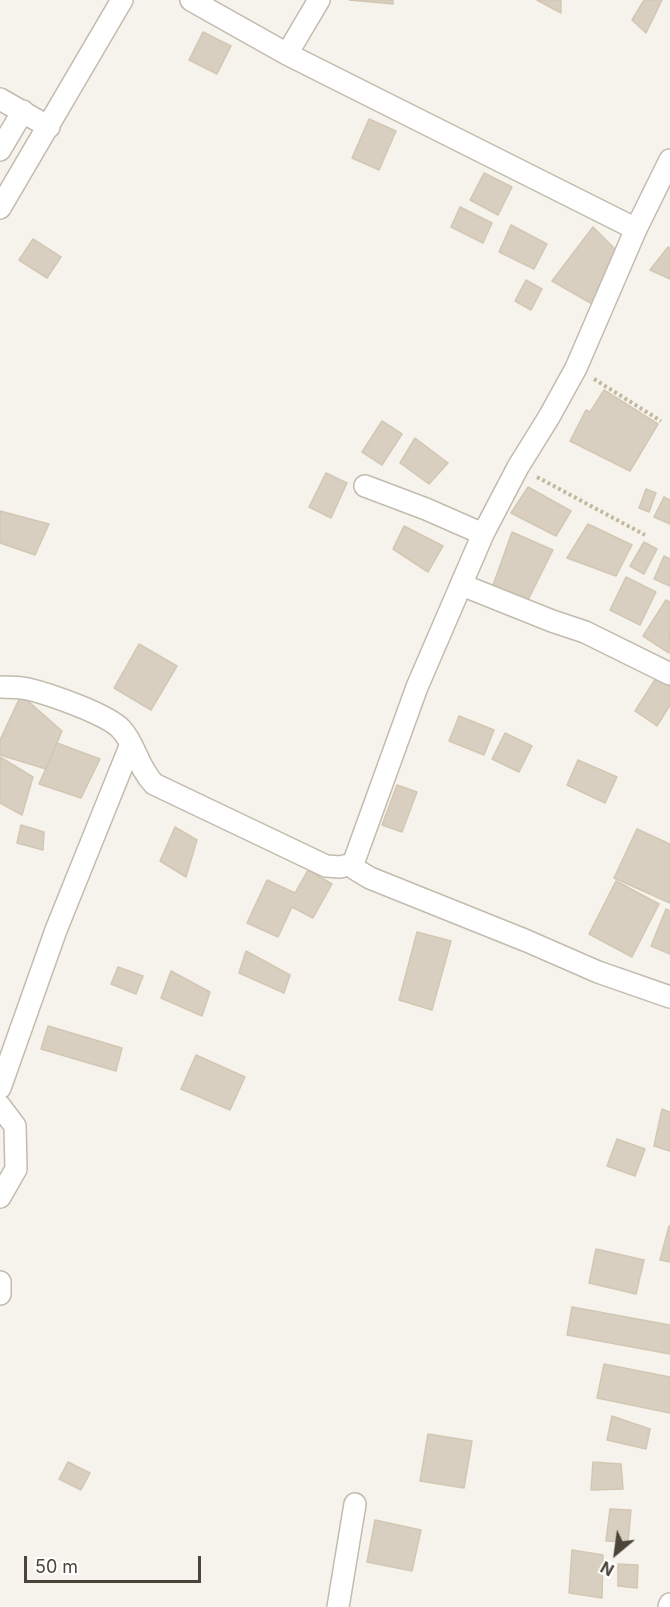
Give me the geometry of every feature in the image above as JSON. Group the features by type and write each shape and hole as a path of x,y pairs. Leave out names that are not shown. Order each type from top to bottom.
{"street":[{"path":"0,208 122,0"},
{"path":"191,0 287,54 636,229"},
{"path":"287,54 319,0"},
{"path":"0,99 49,127"},
{"path":"0,150 23,111"},
{"path":"353,864 417,687 483,534 518,467 576,368 636,229 670,160"},
{"path":"365,486 483,534"},
{"path":"462,585 530,613 585,632 670,674"},
{"path":"0,687 27,689 112,721 123,730 138,764 154,784 326,866 340,867 353,864"},
{"path":"0,1088 56,930 131,744"},
{"path":"353,864 356,869 370,878 598,972 670,998"},
{"path":"0,1106 15,1126 15,1169 0,1197"},
{"path":"0,1283 0,1294"},
{"path":"338,1607 355,1504"}],"path":[{"path":"576,368 661,421"},
{"path":"518,467 645,536"}],"building":[{"path":"349,0 393,0 393,4"},
{"path":"537,0 561,0 561,13"},
{"path":"644,0 662,0 646,33 632,20"},
{"path":"203,32 231,46 217,74 189,60"},
{"path":"369,119 396,131 379,170 352,158"},
{"path":"484,173 512,187 498,215 470,200"},
{"path":"460,207 492,223 483,243 451,227"},
{"path":"511,225 547,244 534,269 499,252"},
{"path":"593,227 616,250 594,305 552,281"},
{"path":"33,239 61,257 47,278 19,260"},
{"path":"668,247 670,248 670,279 650,270"},
{"path":"526,280 542,289 531,310 515,301"},
{"path":"604,390 658,424 630,471 570,441 586,410 590,412"},
{"path":"382,421 402,434 382,465 362,452"},
{"path":"415,438 448,463 429,484 400,463"},
{"path":"326,473 347,483 331,518 309,507"},
{"path":"528,487 571,511 556,536 511,513"},
{"path":"646,489 656,493 649,512 639,508"},
{"path":"664,497 670,500 670,524 654,517"},
{"path":"0,511 49,524 35,555 0,543"},
{"path":"588,524 632,545 616,576 567,558"},
{"path":"404,526 443,546 428,572 393,549"},
{"path":"512,532 553,550 526,604 492,588"},
{"path":"644,542 657,549 644,574 630,566"},
{"path":"664,556 670,559 670,586 654,579"},
{"path":"626,577 656,592 640,625 610,610"},
{"path":"666,600 670,602 669,653 643,636"},
{"path":"139,644 177,666 151,710 114,688"},
{"path":"656,678 670,687 670,705 657,726 635,711"},
{"path":"21,695 62,731 46,769 0,755 0,740"},
{"path":"459,716 494,730 484,755 449,741"},
{"path":"505,733 532,746 519,772 492,759"},
{"path":"57,743 100,759 81,798 39,784"},
{"path":"0,757 33,777 22,815 0,803"},
{"path":"578,760 617,777 605,803 567,785"},
{"path":"397,785 417,792 402,832 382,825"},
{"path":"21,825 44,832 43,850 17,843"},
{"path":"175,827 197,840 186,877 160,861"},
{"path":"637,829 670,844 670,903 614,878"},
{"path":"308,870 332,884 313,918 292,907 278,937 247,923 267,880 295,893"},
{"path":"616,881 659,904 632,957 589,934"},
{"path":"666,909 670,911 670,954 651,946"},
{"path":"417,932 451,941 432,1010 399,1000"},
{"path":"246,951 290,975 284,993 239,973"},
{"path":"118,967 143,976 136,994 111,984"},
{"path":"171,971 210,992 202,1016 161,998"},
{"path":"48,1026 122,1048 116,1071 41,1049"},
{"path":"196,1055 245,1077 230,1110 181,1089"},
{"path":"662,1109 670,1112 670,1151 654,1146"},
{"path":"617,1139 645,1149 635,1176 607,1166"},
{"path":"670,1226 670,1262 660,1260"},
{"path":"596,1249 644,1260 636,1294 589,1283"},
{"path":"572,1307 670,1325 670,1354 567,1335"},
{"path":"604,1364 670,1377 670,1413 597,1398"},
{"path":"612,1416 650,1429 646,1449 607,1440"},
{"path":"428,1434 472,1441 464,1488 420,1481"},
{"path":"68,1462 90,1473 81,1490 59,1479"},
{"path":"593,1462 621,1464 623,1489 591,1490"},
{"path":"610,1509 631,1510 628,1542 606,1541"},
{"path":"375,1520 421,1530 412,1571 367,1562"},
{"path":"572,1550 603,1555 602,1598 569,1593"},
{"path":"618,1564 638,1565 637,1588 618,1586"}]}
